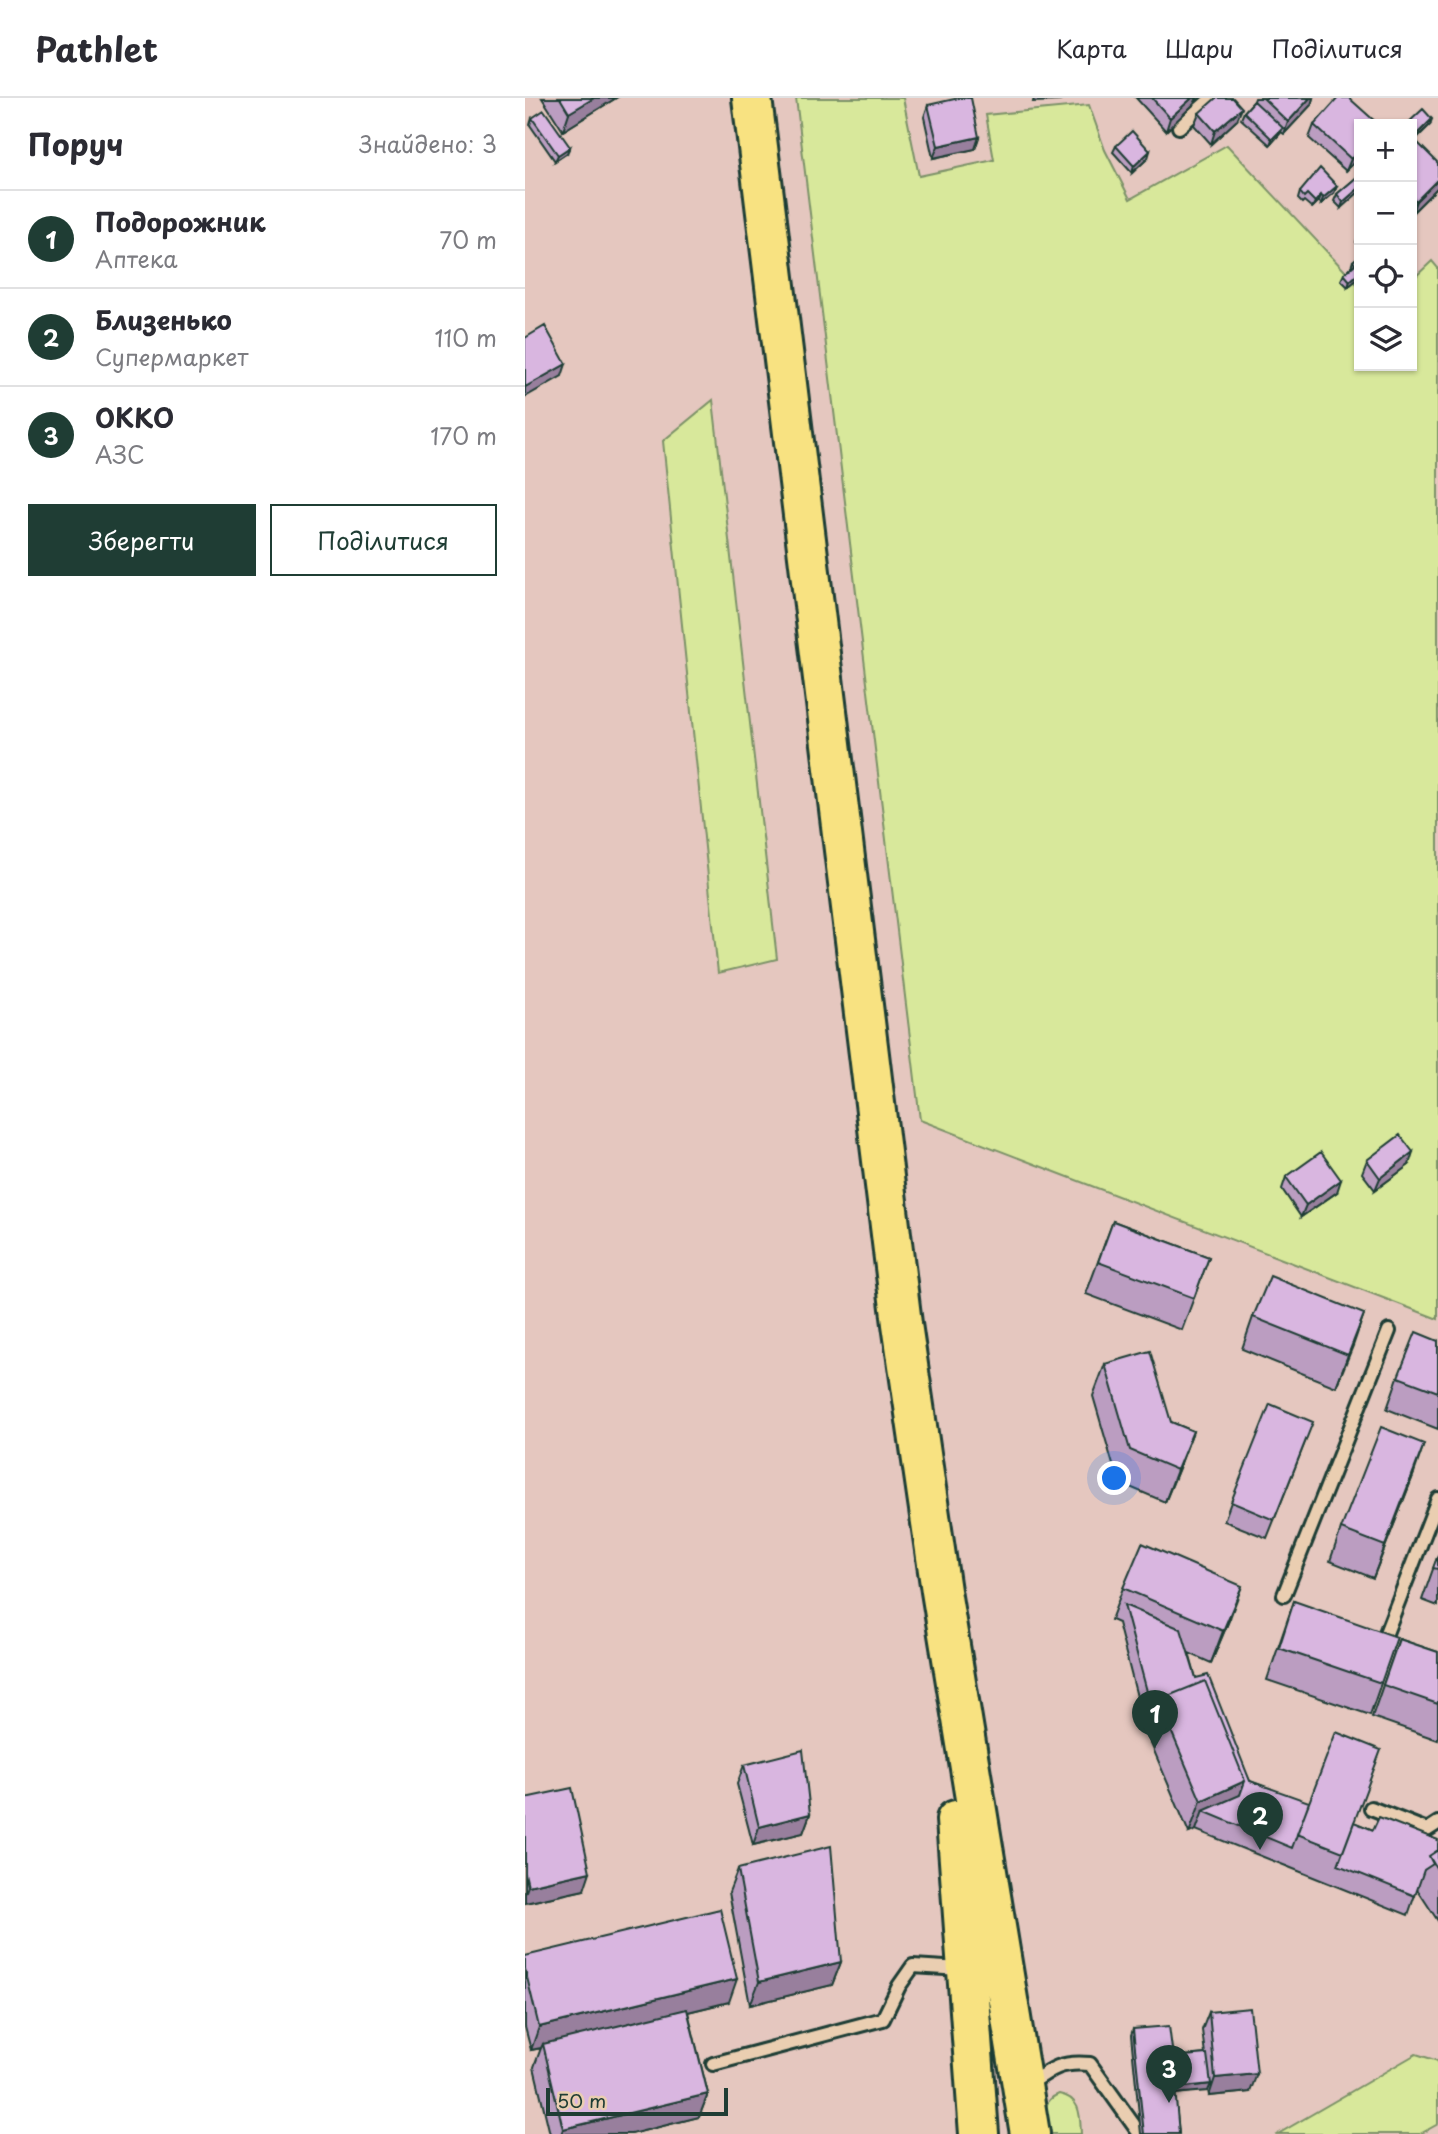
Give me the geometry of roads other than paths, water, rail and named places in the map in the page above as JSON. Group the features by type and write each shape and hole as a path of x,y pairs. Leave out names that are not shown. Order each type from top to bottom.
{"highway":[{"path":"752,98 902,1324 941,1591 1030,2134"},
{"path":"941,1591 965,1969 979,2134"}],"lane":[{"path":"1179,127 1212,98"},
{"path":"1284,1595 1389,1331"},
{"path":"1386,1633 1438,1499"},
{"path":"1371,1808 1427,1830 1438,1824"},
{"path":"713,2064 883,2019 899,1986 913,1966 965,1969"},
{"path":"1021,2090 1052,2068 1070,2062 1090,2064 1140,2134"}],"place":[{"name":"Подорожник","path":"1155,1748"},
{"name":"Близенько","path":"1260,1850"},
{"name":"OKKO","path":"1169,2103"}]}
